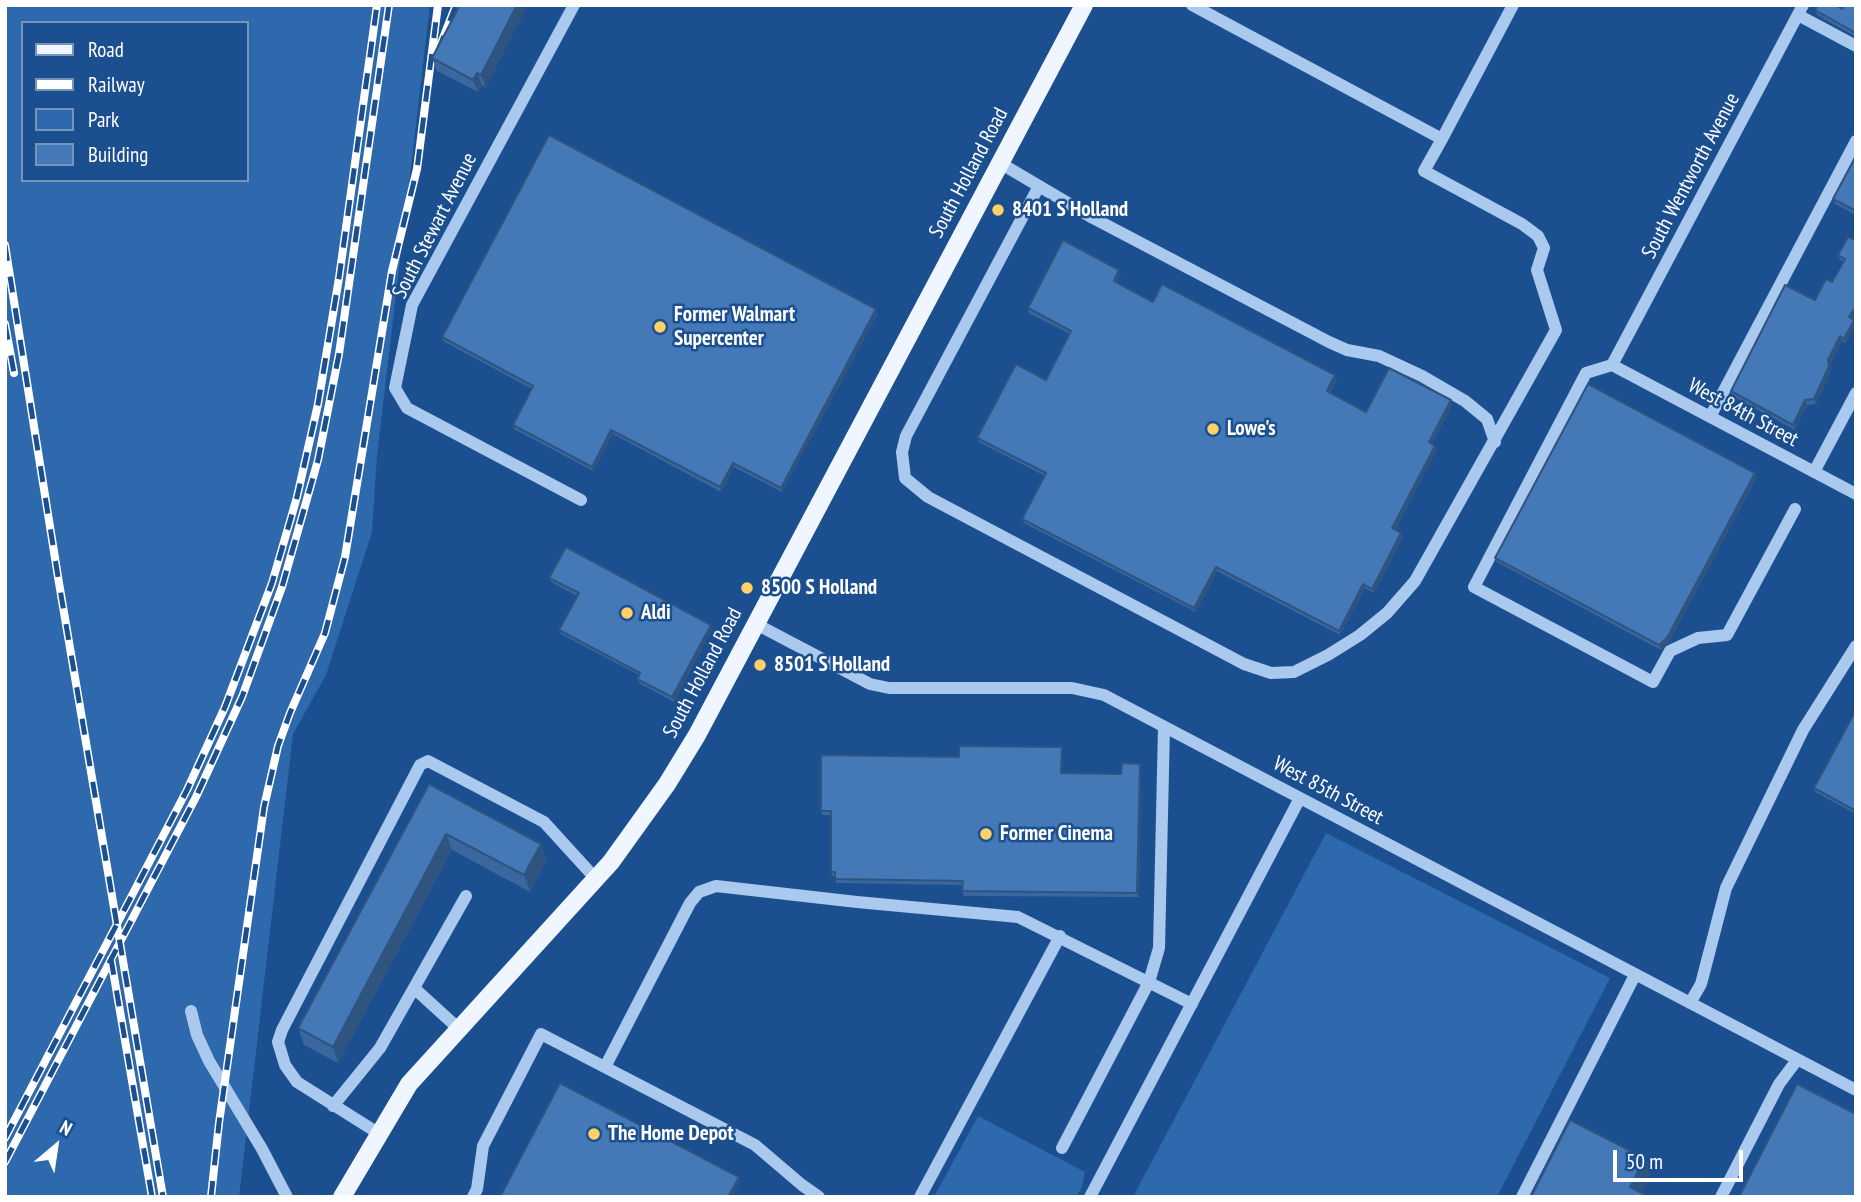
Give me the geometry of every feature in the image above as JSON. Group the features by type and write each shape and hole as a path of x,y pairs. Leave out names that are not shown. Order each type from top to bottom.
{"main road":[{"name":"South Holland Road","path":"342,1197 409,1084 596,878 639,825 667,784 697,735 1084,5"}],"street":[{"name":"South Stewart Avenue","path":"573,5 412,305 395,388 407,408 581,500"},
{"path":"1192,5 1442,139"},
{"path":"1038,186 906,436 902,452 905,478 928,497 1244,664 1271,673 1294,672 1360,635 1387,613 1415,581 1556,330 1537,270 1544,248 1538,236 1522,224 1424,171 1513,5"},
{"path":"1800,10 1856,46"},
{"name":"South Wentworth Avenue","path":"1612,365 1800,10"},
{"path":"1710,417 1856,141"},
{"path":"1000,163 1093,218 1329,342 1379,356 1422,376 1465,401 1486,419 1495,442"},
{"path":"1612,365 1586,373 1474,587 1653,682 1670,651 1698,638 1727,635 1795,509"},
{"name":"West 84th Street","path":"1612,365 1856,494"},
{"path":"1814,472 1856,393"},
{"name":"West 85th Street","path":"756,624 870,684 889,688 1072,688 1104,695 1856,1090"},
{"path":"1690,1003 1701,984 1726,888 1803,730 1856,646"},
{"path":"1062,1149 1149,982 1159,948 1164,727"},
{"path":"378,1133 298,1082 285,1065 278,1042 420,765 428,761 544,822 596,878"},
{"path":"1090,1197 1300,798"},
{"path":"605,1067 690,903 699,892 716,886 1018,917 1192,1004"},
{"path":"334,1106 380,1048 466,896"},
{"path":"920,1197 1060,936"},
{"path":"1522,1197 1636,975"},
{"path":"414,988 459,1029"},
{"path":"191,1011 197,1035 209,1061 262,1149 287,1197"},
{"path":"473,1197 477,1189 483,1146 541,1034 755,1145 819,1197"},
{"path":"1721,1197 1779,1084 1797,1060"}],"green space":[{"path":"5,5 430,5 377,456 372,532 326,675 293,734 239,1197 5,1197"},
{"path":"1326,833 1610,978 1497,1197 1133,1197"},
{"path":"978,1116 1085,1172 1082,1187 1076,1197 934,1197"}],"building":[{"path":"460,5 517,5 481,75 477,73 473,80 432,58"},
{"path":"1818,5 1835,5 1842,9 1844,5 1856,5 1856,33 1815,10"},
{"name":"Former Walmart Supercenter","path":"549,135 876,309 781,488 733,463 720,487 611,430 592,467 513,425 533,386 442,337"},
{"path":"1856,156 1856,211 1833,199"},
{"path":"1848,237 1855,240 1856,238 1856,306 1849,317 1854,320 1844,339 1840,336 1814,399 1805,400 1793,425 1731,391 1785,285 1815,300 1826,279 1832,282 1845,259 1838,255"},
{"name":"Lowe's","path":"1063,240 1119,270 1114,281 1153,302 1162,284 1335,375 1327,391 1366,412 1389,368 1451,400 1429,442 1435,446 1392,528 1401,533 1372,589 1363,584 1339,631 1216,567 1194,608 1022,519 1046,473 977,438 1016,364 1046,380 1071,331 1028,308"},
{"path":"1588,384 1755,473 1667,638 1659,645 1495,558"},
{"name":"Aldi","path":"566,547 711,625 672,697 637,679 640,673 559,630 579,593 549,578"},
{"path":"1856,710 1856,811 1814,788"},
{"name":"Former Cinema","path":"959,746 1062,747 1061,773 1121,774 1122,763 1140,764 1137,893 962,891 963,881 835,879 835,872 831,872 831,811 821,811 821,755 959,757"},
{"path":"429,784 541,844 524,875 446,834 333,1047 298,1028"},
{"name":"The Home Depot","path":"560,1083 739,1177 728,1197 500,1197"},
{"path":"1797,1084 1856,1114 1856,1197 1739,1197"},
{"path":"1570,1120 1645,1158 1630,1187 1650,1197 1531,1197"}],"railway":[{"path":"5,1138 187,790 225,707 272,583 297,497 318,404 339,278 377,5"},
{"path":"5,1162 196,797 242,697 282,587 318,460 339,354 389,5"},
{"path":"211,1197 264,807 278,746 325,633 345,557 392,271 417,169 438,5"},
{"path":"438,51 456,5"},
{"path":"5,245 163,1197"},
{"path":"5,324 14,373"},
{"path":"111,959 152,1197"}],"place":[{"name":"8401 S Holland","path":"998,210"},
{"name":"Former Walmart Supercenter","path":"660,327"},
{"name":"Lowe's","path":"1213,429"},
{"name":"8500 S Holland","path":"747,588"},
{"name":"Aldi","path":"627,613"},
{"name":"8501 S Holland","path":"760,665"},
{"name":"Former Cinema","path":"986,834"},
{"name":"The Home Depot","path":"594,1134"}]}
